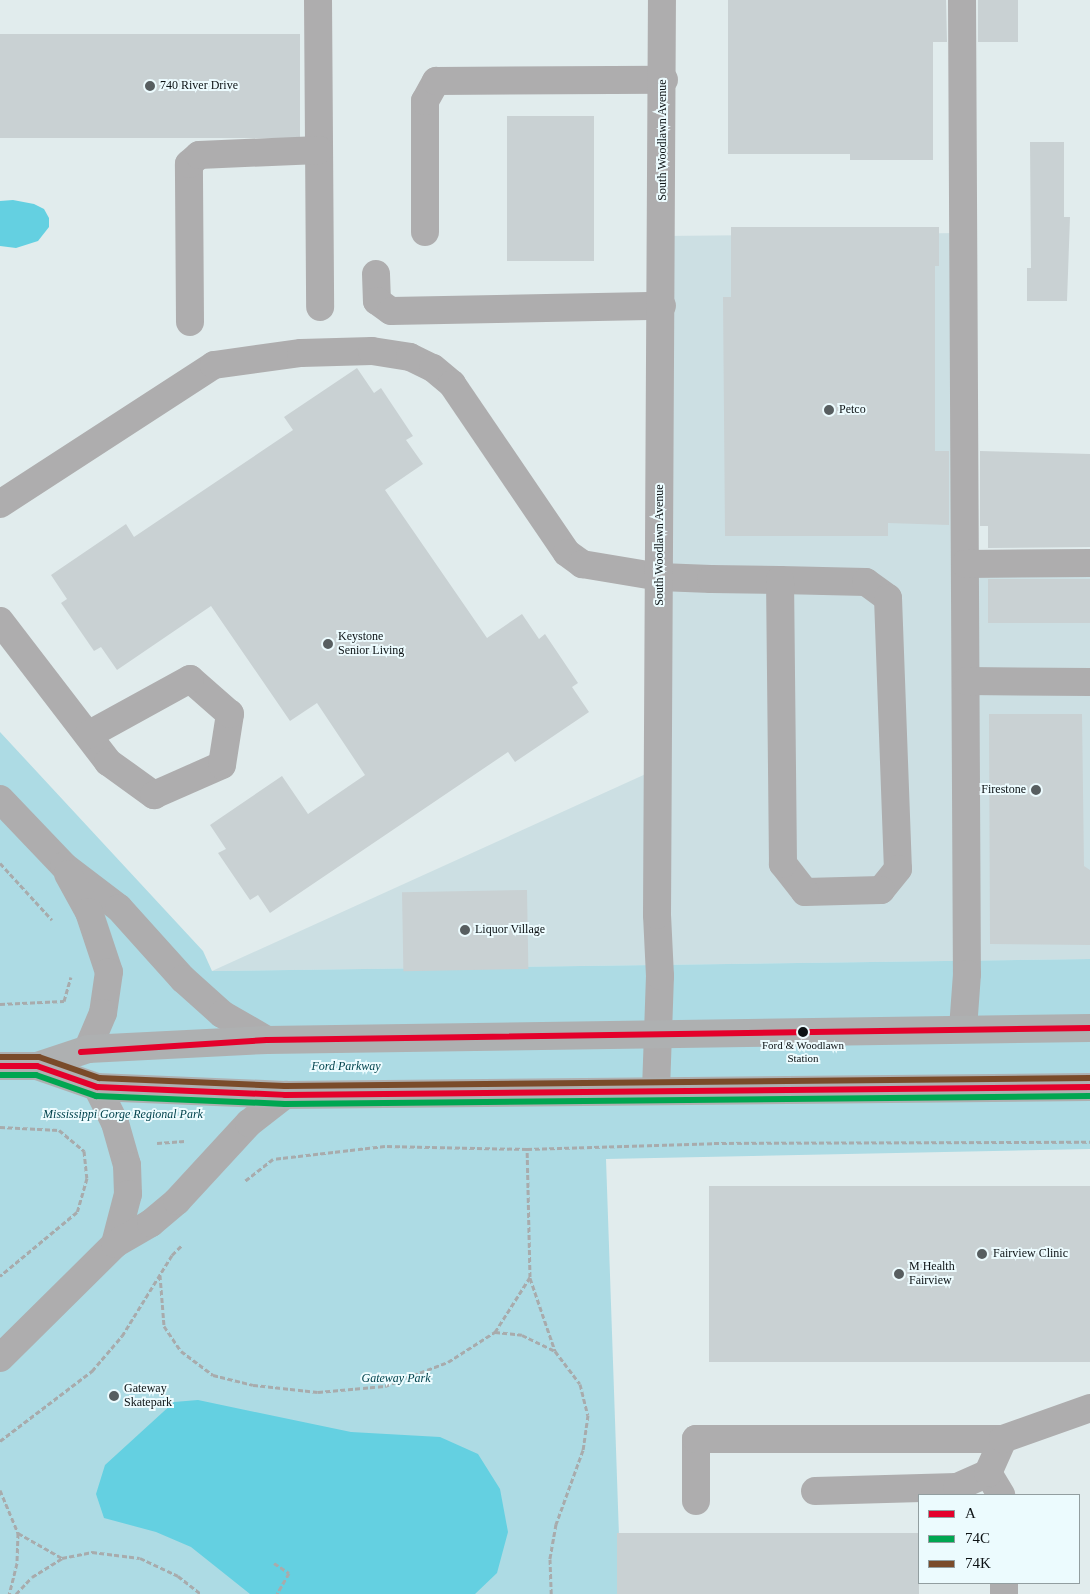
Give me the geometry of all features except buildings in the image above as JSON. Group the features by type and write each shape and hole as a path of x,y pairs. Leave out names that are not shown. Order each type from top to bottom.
{"main road":[{"path":"0,1066 37,1066 88,1049 267,1040 656,1037 963,1029 1090,1028"},
{"path":"37,1066 96,1087 285,1095 1090,1087"}],"street":[{"path":"318,0 320,307"},
{"name":"South Woodlawn Avenue","path":"656,1090 656,1037 660,976 657,915 664,80 662,0"},
{"path":"962,0 967,974 963,1029"},
{"path":"425,232 425,101 436,81 664,80"},
{"path":"190,322 189,164 199,155 319,150"},
{"path":"376,274 377,302 391,311 662,306"},
{"path":"0,504 214,365 301,353 372,351 410,357 433,368 452,384 568,553 582,564 660,577 866,582 888,598 898,870 881,890 804,892 783,864 780,580"},
{"path":"965,564 1090,563"},
{"path":"0,621 108,762 154,795 222,765 230,714 190,679 88,735"},
{"path":"966,680 1090,682"},
{"path":"0,799 64,866 119,908 183,978 222,1014 267,1040"},
{"path":"64,866 89,912 108,972 103,1013 88,1049"},
{"path":"96,1087 114,1123 122,1147 128,1194 115,1244"},
{"path":"0,1358 115,1244 151,1223 177,1201 249,1123 285,1095"},
{"path":"696,1501 696,1439 1003,1439 1090,1408"},
{"path":"815,1491 957,1488 995,1484 1003,1439"}],"path":[{"path":"0,863 53,922"},
{"path":"0,1004 38,1004 64,1001 74,970"},
{"path":"0,1127 42,1126 59,1130 84,1150 87,1178 77,1212 0,1276"},
{"path":"162,1142 189,1141"},
{"path":"243,1184 273,1159 385,1146 527,1149 714,1143 1090,1142"},
{"path":"527,1149 530,1277 556,1351 580,1384 588,1415 583,1450 556,1524 550,1559 551,1594"},
{"path":"0,1441 92,1371 122,1336 160,1274 185,1242"},
{"path":"160,1274 164,1326 181,1351 213,1374 253,1385 318,1392 385,1386 448,1362 495,1332 530,1277"},
{"path":"495,1332 522,1335 556,1351"},
{"path":"0,1490 18,1533 17,1563 10,1594"},
{"path":"18,1533 62,1558"},
{"path":"16,1594 32,1577 62,1558 92,1552 140,1558 178,1576 201,1594"},
{"path":"274,1563 289,1572 277,1594"}],"shaded area":[{"path":"965,233 963,564 1090,563 1090,959 212,971 659,768 663,236"}],"green space":[{"path":"0,732 203,951 212,971 1090,959 1090,1149 606,1159 621,1594 0,1594"}],"water":[{"path":"13,200 34,204 44,209 49,218 49,227 38,241 16,248 0,246 0,201"},
{"path":"198,1400 351,1432 440,1437 478,1454 500,1489 508,1532 497,1573 475,1594 250,1594 191,1547 156,1532 104,1518 96,1494 105,1465 174,1402"}],"transit line":[{"name":"A","path":"81,1052 267,1040 1090,1028"},
{"name":"74K","path":"0,1057 39,1057 99,1078 285,1086 1090,1078"},
{"name":"A","path":"0,1066 37,1066 97,1087 285,1095 1090,1087"},
{"name":"74C","path":"0,1075 36,1075 96,1096 285,1104 1090,1096"}],"place":[{"name":"740 River Drive","path":"150,86"},
{"name":"Petco","path":"829,410"},
{"name":"Keystone Senior Living","path":"328,644"},
{"name":"Firestone","path":"1036,790"},
{"name":"Liquor Village","path":"465,930"},
{"name":"Ford & Woodlawn Station","path":"803,1032"},
{"name":"Fairview Clinic","path":"982,1254"},
{"name":"M Health Fairview","path":"899,1274"},
{"name":"Gateway Skatepark","path":"114,1396"}],"park label":[{"name":"Ford Parkway","path":"346,1067"},
{"name":"Mississippi Gorge Regional Park","path":"123,1115"},
{"name":"Gateway Park","path":"396,1379"}]}
